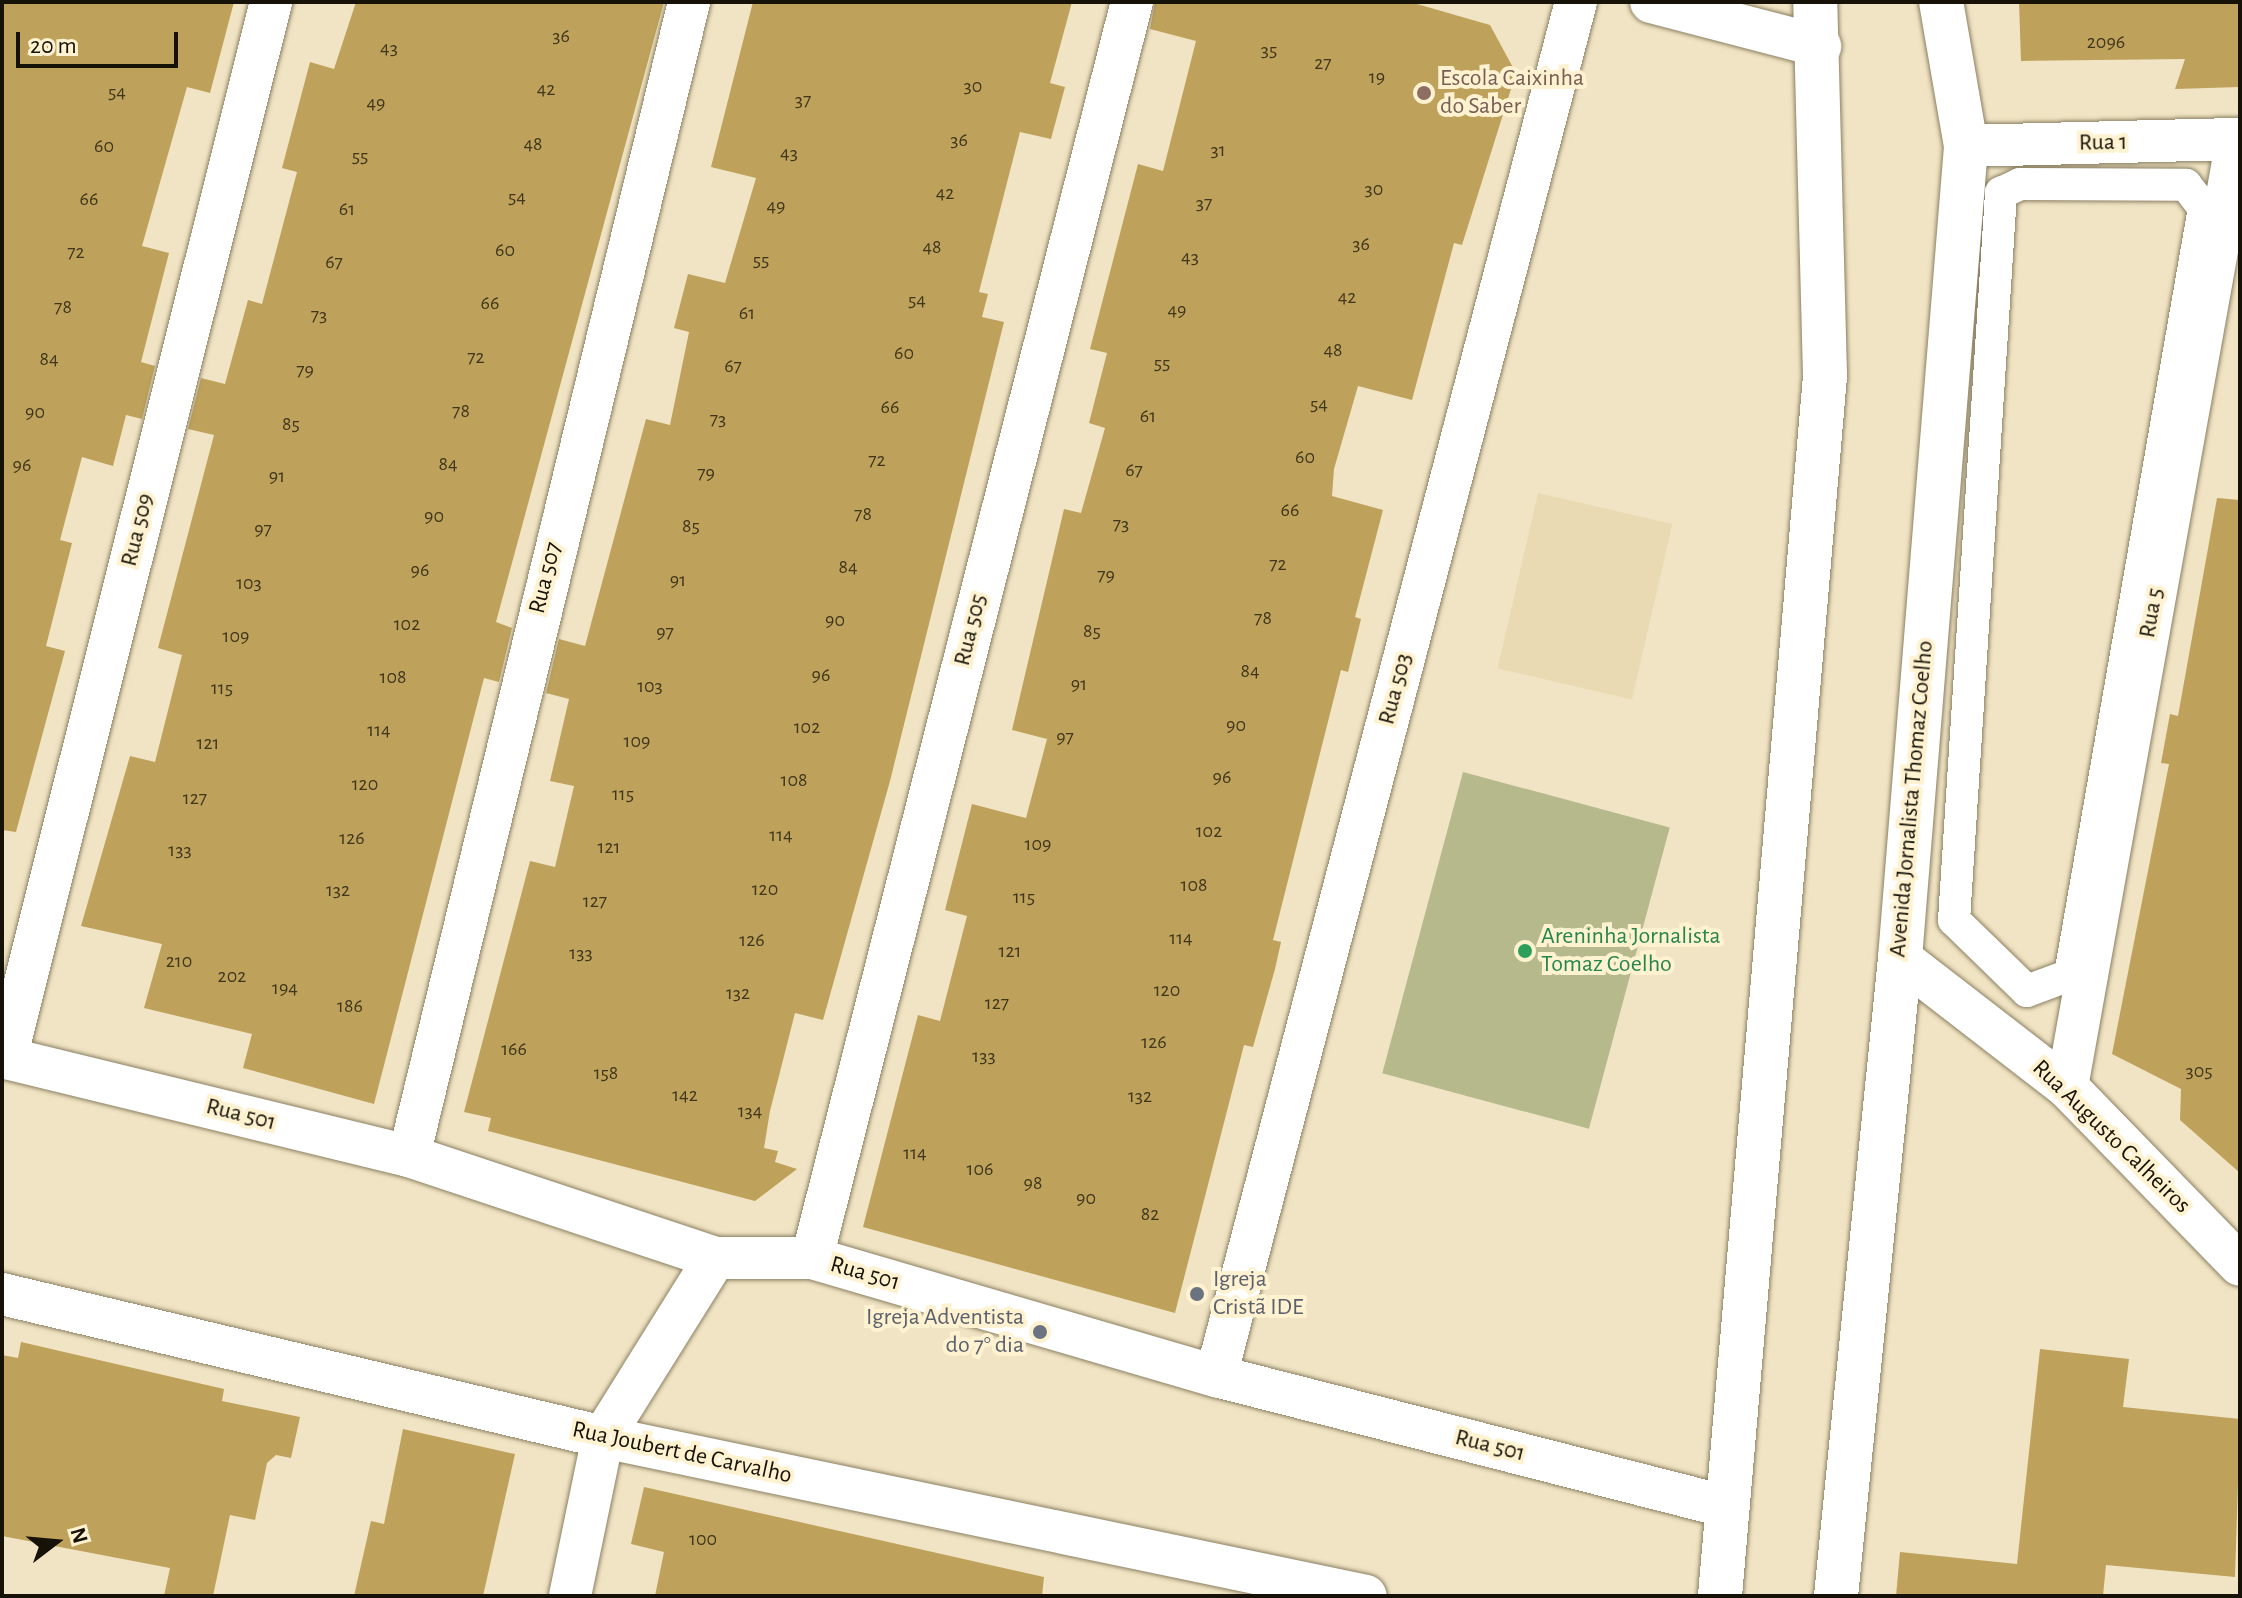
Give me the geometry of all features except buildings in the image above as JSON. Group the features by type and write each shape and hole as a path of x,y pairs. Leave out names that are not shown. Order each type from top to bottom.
{"main road":[{"path":"1720,1596 1825,375 1820,46 1815,2"},
{"name":"Avenida Jornalista Thomaz Coelho","path":"1836,1596 1900,958 1966,146 1941,2"}],"street":[{"name":"Rua 509","path":"4,1057 271,2"},
{"name":"Rua 507","path":"409,1156 689,2"},
{"name":"Rua 505","path":"812,1258 1132,2"},
{"name":"Rua 503","path":"1216,1376 1576,2"},
{"path":"1651,2 1820,46"},
{"name":"Rua 1","path":"1966,146 2238,139"},
{"name":"Rua 5","path":"2067,1087 2238,139"},
{"path":"2020,184 2186,185 2204,208 2204,241 2070,975 2027,991 1954,920 2001,193 2020,184"},
{"name":"Rua Augusto Calheiros","path":"1900,958 2067,1087 2240,1265"},
{"name":"Rua 501","path":"4,1057 409,1156 715,1258 812,1258 1216,1376 1728,1507"},
{"path":"570,1596 603,1437 715,1258"},
{"name":"Rua Joubert de Carvalho","path":"2,1294 603,1437 1366,1596"}],"shaded area":[{"path":"1538,493 1672,524 1632,699 1498,668"}],"green space":[{"name":"Areninha Jornalista Tomaz Coelho","path":"1463,772 1670,827 1589,1129 1382,1073"}],"place":[{"name":"Escola Caixinha do Saber","path":"1424,93"},
{"name":"Areninha Jornalista Tomaz Coelho","path":"1525,951"},
{"name":"Igreja Cristã IDE","path":"1197,1294"},
{"name":"Igreja Adventista do 7° dia","path":"1040,1332"}]}
